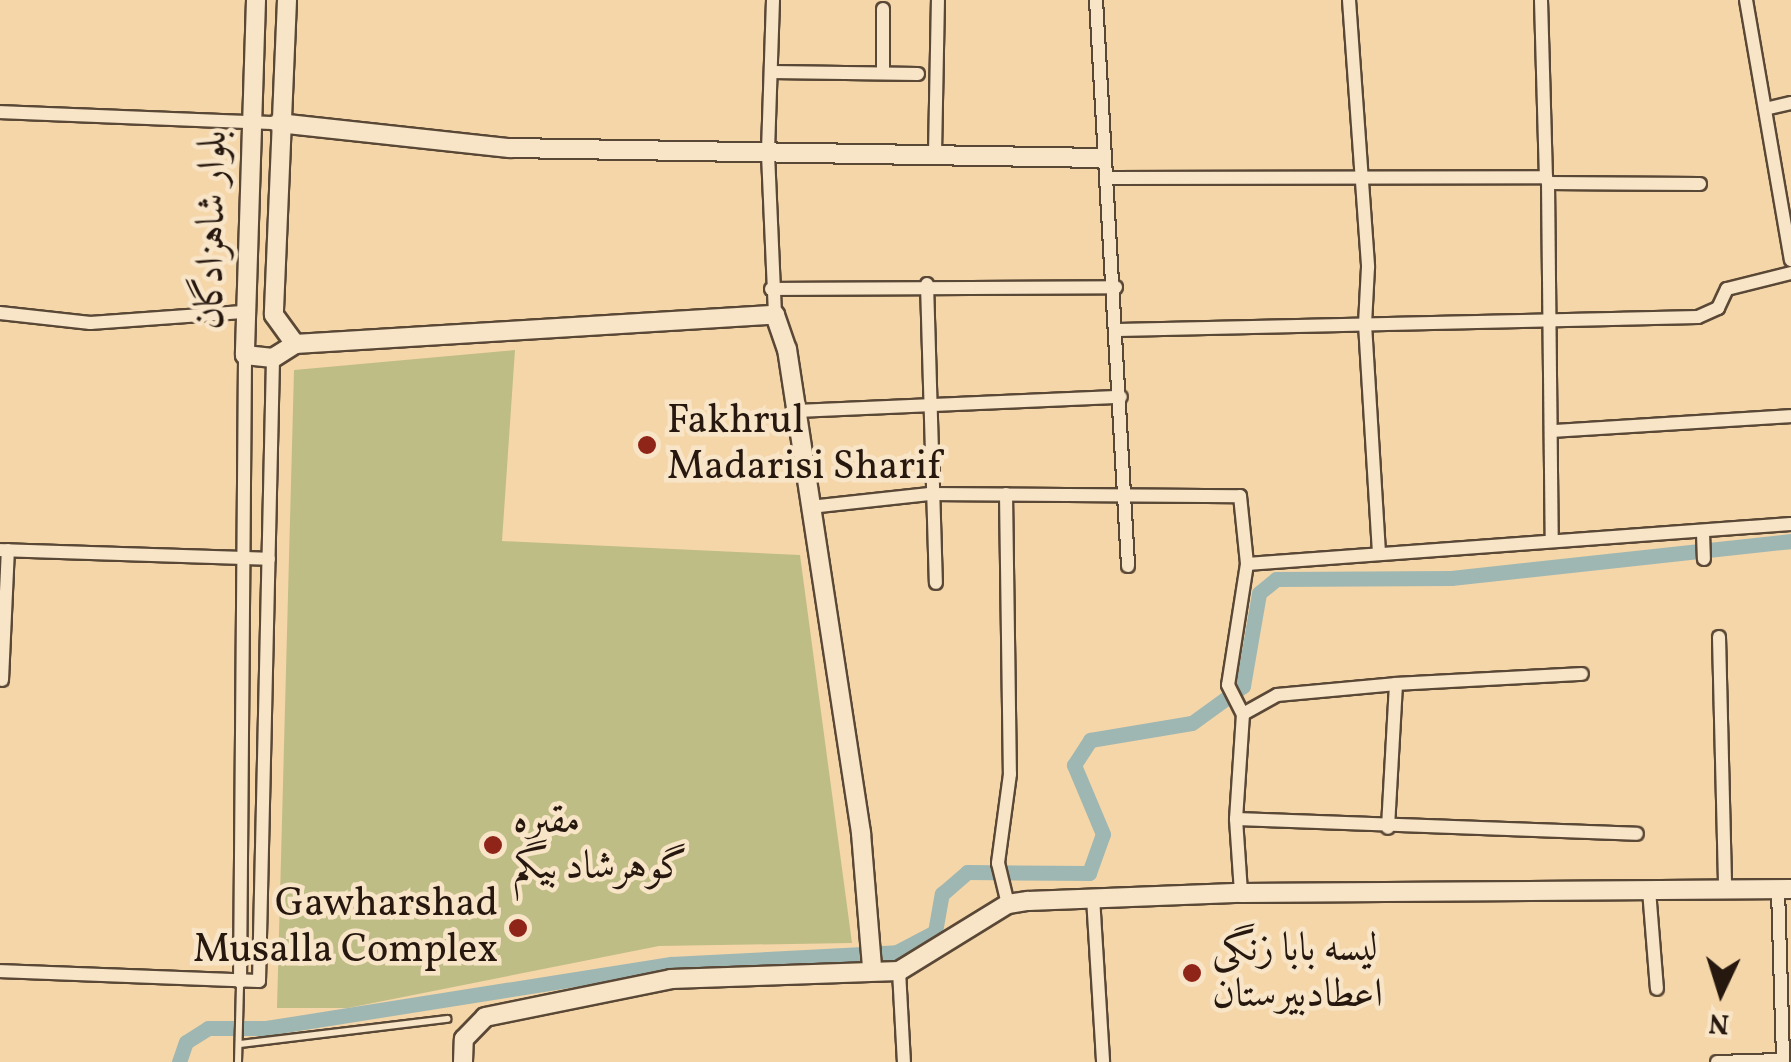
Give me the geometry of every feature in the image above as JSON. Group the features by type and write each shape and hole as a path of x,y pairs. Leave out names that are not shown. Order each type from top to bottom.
{"main road":[{"name":"بلوار شاهزادگان","path":"256,0 242,312 245,355 274,358 295,344 274,315 278,123 286,0"},
{"path":"278,123 510,148 1101,158"},
{"path":"295,344 776,315 797,411 874,944 872,967"},
{"path":"462,1062 464,1039 485,1017 671,979 872,967 899,971 1008,904 1241,892 1784,889"}],"street":[{"path":"773,0 768,154 771,289 776,315"},
{"path":"935,154 938,0"},
{"path":"1096,0 1101,158 1110,178 1128,566"},
{"path":"1348,0 1368,267 1365,324 1378,550"},
{"path":"1541,0 1552,322 1552,539"},
{"path":"1746,0 1791,260"},
{"path":"883,9 883,74"},
{"path":"772,72 918,74"},
{"path":"1765,108 1791,103"},
{"path":"0,112 278,123"},
{"path":"1110,178 1700,184"},
{"path":"1118,330 1698,317 1718,308 1727,288 1791,273"},
{"path":"771,289 927,284 1116,287"},
{"path":"927,284 930,494 936,583"},
{"path":"0,313 90,323 242,312"},
{"path":"240,982 245,355"},
{"path":"0,971 259,981 274,358"},
{"path":"797,411 1121,397"},
{"path":"1553,431 1791,416"},
{"path":"810,507 930,494 1127,500 1240,496 1247,564 1228,685 1242,714 1236,818 1241,892"},
{"path":"1006,494 1010,774 998,863 1008,904"},
{"path":"1247,564 1378,550 1703,533 1791,524"},
{"path":"1703,533 1704,559"},
{"path":"2,680 4,550 269,560"},
{"path":"1719,637 1725,890"},
{"path":"1242,714 1277,695 1582,674"},
{"path":"1388,828 1396,684"},
{"path":"1236,818 1388,828 1637,834"},
{"path":"1717,1062 1782,1061 1784,889"},
{"path":"1649,890 1657,989"},
{"path":"1093,897 1102,1062"},
{"path":"899,971 904,1062"}],"lane":[{"path":"238,1062 240,982"},
{"path":"240,1044 448,1019"}],"shaded area":[{"path":"515,350 502,541 800,555 852,943 659,946 348,1008 277,1008 294,370"}],"waterway":[{"path":"179,1062 186,1042 208,1028 266,1028 671,964 897,952 935,932 942,894 967,872 1089,873 1103,834 1074,765 1090,740 1192,723 1243,686 1259,593 1276,579 1451,578 1791,541"}],"place":[{"name":"Fakhrul Madarisi Sharif","path":"647,445"},
{"name":"مقبره گوهرشاد بیگم","path":"493,845"},
{"name":"Gawharshad Musalla Complex","path":"518,928"},
{"name":"لیسه بابا زنگی اعطادبیرستان","path":"1192,973"}]}
